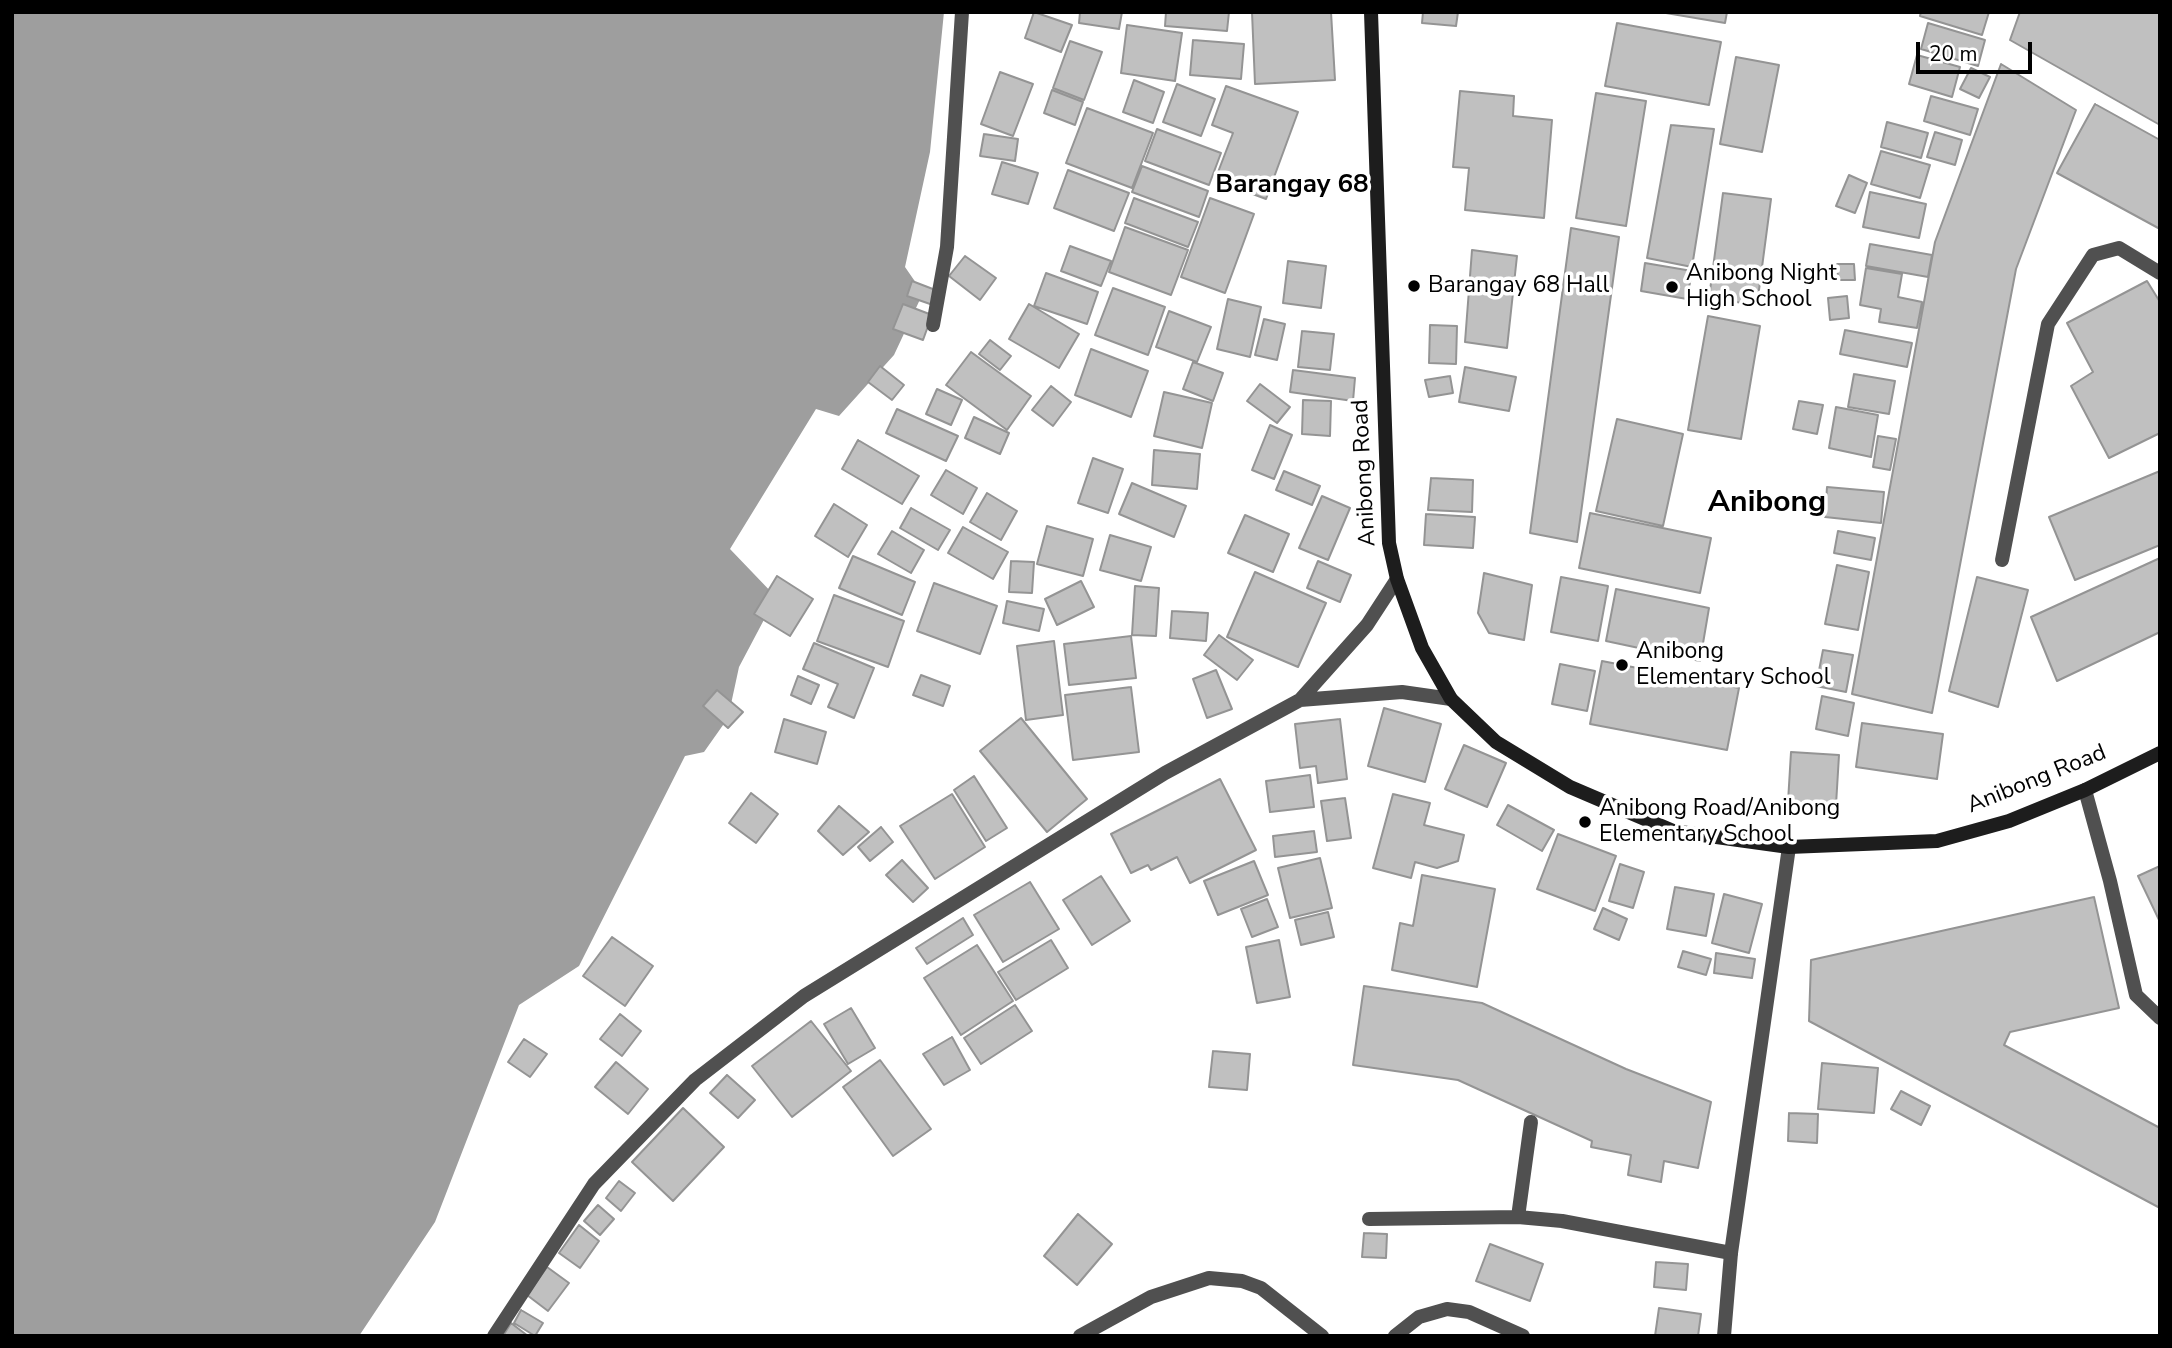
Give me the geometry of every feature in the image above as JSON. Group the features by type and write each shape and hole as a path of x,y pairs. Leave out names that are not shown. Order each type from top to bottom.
{"main road":[{"name":"Anibong Road","path":"1371,12 1389,542 1397,579 1422,648 1451,699 1496,742 1570,787 1672,831 1789,847 1937,841 2009,821 2085,790 2160,753"}],"street":[{"path":"933,325 947,247 962,12"},
{"path":"2002,560 2048,324 2093,255 2119,248 2160,273"},
{"path":"494,1336 594,1184 695,1080 804,996 1165,773 1300,700 1367,625 1397,579"},
{"path":"1300,700 1402,692 1451,699"},
{"path":"2085,790 2110,881 2136,995 2160,1018"},
{"path":"1724,1336 1731,1253 1789,847"},
{"path":"1518,1217 1531,1122"},
{"path":"1369,1219 1518,1217 1562,1220 1731,1253"},
{"path":"1080,1336 1151,1297 1209,1278 1242,1281 1261,1289 1322,1336"},
{"path":"1395,1336 1419,1317 1447,1309 1469,1312 1523,1336"}],"shaded area":[{"path":"12,12 944,12 930,152 905,267 923,293 894,355 839,416 816,409 730,549 776,597 739,667 728,718 704,752 685,756 579,966 519,1005 435,1222 359,1336 12,1336"}],"building":[{"path":"1034,12 1072,25 1061,52 1025,38"},
{"path":"1080,12 1122,12 1119,29 1079,23"},
{"path":"1166,12 1229,12 1227,31 1165,26"},
{"path":"1252,12 1331,12 1335,80 1255,84"},
{"path":"1423,12 1458,12 1456,26 1422,23"},
{"path":"1660,12 1727,12 1725,23"},
{"path":"1921,12 1989,12 1982,35 1920,16"},
{"path":"2020,12 2160,12 2160,125 2010,40"},
{"path":"1617,23 1721,42 1709,105 1605,86"},
{"path":"1928,23 1985,40 1978,66 1921,49"},
{"path":"1127,25 1182,33 1175,81 1121,73"},
{"path":"1193,40 1244,44 1241,79 1190,75"},
{"path":"1070,41 1102,52 1084,100 1053,88"},
{"path":"1917,55 1960,67 1952,97 1909,84"},
{"path":"1736,57 1779,65 1762,152 1720,144"},
{"path":"2001,64 2076,110 2016,269 1932,713 1852,694 1935,242"},
{"path":"1971,68 1990,77 1979,98 1960,89"},
{"path":"1000,72 1033,84 1013,136 981,124"},
{"path":"1134,80 1164,92 1153,123 1123,112"},
{"path":"1177,84 1215,99 1201,136 1163,122"},
{"path":"1226,86 1298,112 1266,199 1215,180 1233,133 1212,125"},
{"path":"1052,90 1083,102 1075,125 1044,113"},
{"path":"1460,91 1514,96 1513,116 1552,120 1544,218 1465,210 1469,168 1453,167"},
{"path":"1596,93 1646,101 1626,226 1576,218"},
{"path":"1931,96 1978,109 1970,135 1924,121"},
{"path":"2095,104 2160,140 2160,229 2057,173"},
{"path":"1087,108 1153,133 1132,188 1066,163"},
{"path":"1887,122 1928,133 1921,158 1881,147"},
{"path":"1671,125 1714,129 1692,267 1647,258"},
{"path":"1157,129 1221,153 1209,185 1145,161"},
{"path":"1935,132 1962,140 1955,165 1927,157"},
{"path":"984,134 1018,139 1015,161 980,156"},
{"path":"1881,151 1930,165 1920,198 1871,184"},
{"path":"1002,162 1038,173 1028,204 992,194"},
{"path":"1142,166 1208,191 1199,217 1132,192"},
{"path":"1068,170 1129,193 1114,231 1054,208"},
{"path":"1849,175 1867,183 1855,213 1836,206"},
{"path":"1870,192 1926,204 1919,238 1863,227"},
{"path":"1723,193 1771,199 1757,305 1709,298"},
{"path":"1134,198 1198,222 1188,247 1125,223"},
{"path":"1210,198 1254,214 1225,293 1181,277"},
{"path":"1125,227 1188,250 1171,295 1109,272"},
{"path":"1571,228 1619,237 1577,542 1530,533"},
{"path":"1870,244 1932,255 1928,277 1866,266"},
{"path":"1070,246 1111,261 1101,286 1061,271"},
{"path":"1472,250 1517,256 1507,348 1465,342"},
{"path":"965,256 996,278 980,300 949,276"},
{"path":"1288,261 1326,266 1321,308 1283,303"},
{"path":"1645,263 1692,271 1687,299 1641,291"},
{"path":"1837,264 1854,264 1855,280 1838,280"},
{"path":"1866,268 1902,274 1898,297 1922,302 1917,328 1879,322 1881,309 1860,305"},
{"path":"1046,273 1098,292 1087,324 1034,306"},
{"path":"912,281 938,291 933,305 907,296"},
{"path":"2147,281 2160,302 2160,433 2109,458 2071,386 2093,372 2067,323"},
{"path":"1113,288 1165,307 1148,355 1095,335"},
{"path":"1847,296 1849,318 1830,320 1828,298"},
{"path":"1228,299 1261,307 1250,357 1217,349"},
{"path":"903,304 932,315 923,340 893,329"},
{"path":"1029,304 1079,334 1059,368 1009,339"},
{"path":"1169,311 1211,327 1197,362 1156,347"},
{"path":"1708,316 1760,326 1741,439 1688,430"},
{"path":"1264,319 1285,324 1277,360 1255,355"},
{"path":"1430,325 1457,326 1456,364 1429,363"},
{"path":"1845,330 1912,343 1907,367 1840,354"},
{"path":"1302,331 1334,334 1330,370 1298,367"},
{"path":"990,340 1011,356 1000,370 979,354"},
{"path":"1091,349 1148,371 1131,417 1075,395"},
{"path":"971,352 1031,396 1007,430 946,385"},
{"path":"1193,362 1223,373 1213,401 1183,389"},
{"path":"880,366 904,385 892,400 868,382"},
{"path":"1465,367 1516,377 1509,411 1459,402"},
{"path":"1293,370 1355,378 1353,401 1290,392"},
{"path":"1854,374 1895,381 1889,414 1848,407"},
{"path":"1450,376 1453,393 1429,397 1425,380"},
{"path":"1260,384 1290,407 1277,423 1247,401"},
{"path":"1051,386 1071,402 1053,426 1032,410"},
{"path":"937,389 962,400 951,425 926,414"},
{"path":"1164,392 1212,403 1202,448 1154,436"},
{"path":"1303,400 1331,401 1330,436 1302,434"},
{"path":"1799,401 1823,405 1817,434 1793,429"},
{"path":"1836,407 1878,415 1871,457 1829,448"},
{"path":"897,409 958,436 946,461 886,433"},
{"path":"974,417 1009,433 1000,454 965,438"},
{"path":"1617,419 1683,434 1663,526 1596,511"},
{"path":"1270,425 1292,435 1274,479 1252,470"},
{"path":"1878,436 1896,439 1890,470 1873,467"},
{"path":"858,440 919,476 902,504 842,469"},
{"path":"1154,450 1200,454 1197,489 1152,485"},
{"path":"1093,458 1123,469 1108,513 1078,503"},
{"path":"946,470 977,488 963,514 931,495"},
{"path":"1284,471 1320,486 1312,505 1276,490"},
{"path":"2160,471 2160,545 2075,580 2049,517"},
{"path":"1431,478 1473,480 1472,512 1428,510"},
{"path":"1132,483 1186,506 1174,537 1119,514"},
{"path":"1827,487 1884,492 1881,523 1825,517"},
{"path":"987,493 1017,511 1001,540 970,522"},
{"path":"1322,496 1350,508 1328,560 1299,548"},
{"path":"834,504 867,525 848,557 815,536"},
{"path":"911,508 950,530 938,550 900,528"},
{"path":"1590,513 1711,538 1700,593 1579,568"},
{"path":"1426,514 1475,517 1473,548 1424,545"},
{"path":"1245,515 1289,534 1273,572 1228,553"},
{"path":"1047,526 1093,539 1083,576 1037,564"},
{"path":"963,527 1008,552 993,579 948,553"},
{"path":"892,531 924,550 911,573 878,554"},
{"path":"1838,531 1875,538 1871,560 1834,553"},
{"path":"1110,535 1151,547 1141,581 1100,570"},
{"path":"853,556 915,582 902,615 839,588"},
{"path":"2160,558 2160,632 2057,681 2031,617"},
{"path":"1011,561 1034,562 1032,593 1009,592"},
{"path":"1318,561 1351,575 1340,602 1307,588"},
{"path":"1837,565 1869,572 1858,630 1825,624"},
{"path":"1255,572 1326,603 1298,667 1227,637"},
{"path":"1484,573 1532,585 1524,640 1489,633 1478,613"},
{"path":"777,576 813,599 790,636 754,614"},
{"path":"1561,577 1608,586 1598,641 1551,632"},
{"path":"1977,577 2028,590 1998,707 1949,691"},
{"path":"1081,581 1094,607 1057,625 1045,599"},
{"path":"934,583 997,606 980,654 917,631"},
{"path":"1135,586 1159,588 1156,636 1132,635"},
{"path":"1616,589 1709,608 1700,661 1606,641"},
{"path":"834,595 904,621 888,667 817,641"},
{"path":"1007,601 1044,609 1039,631 1003,623"},
{"path":"1172,611 1208,613 1206,641 1170,638"},
{"path":"1219,635 1253,660 1237,680 1204,655"},
{"path":"1131,636 1136,678 1069,685 1064,644"},
{"path":"1054,641 1063,715 1026,720 1017,646"},
{"path":"814,643 874,668 854,718 828,707 838,684 803,669"},
{"path":"1823,650 1853,655 1846,692 1816,686"},
{"path":"1602,661 1739,688 1727,750 1590,724"},
{"path":"1560,664 1595,671 1587,711 1552,704"},
{"path":"1216,670 1232,709 1207,718 1193,679"},
{"path":"921,675 950,686 943,706 913,695"},
{"path":"798,676 819,685 811,704 791,695"},
{"path":"1131,687 1139,752 1073,760 1065,695"},
{"path":"717,690 743,712 728,728 703,706"},
{"path":"1822,696 1854,703 1848,736 1816,729"},
{"path":"1384,708 1441,724 1425,782 1368,766"},
{"path":"1021,718 1087,799 1047,832 980,751"},
{"path":"784,719 826,732 817,764 775,752"},
{"path":"1340,719 1347,779 1318,783 1316,766 1300,768 1295,724"},
{"path":"1862,723 1943,734 1937,779 1856,767"},
{"path":"1464,745 1506,763 1487,807 1445,789"},
{"path":"1791,752 1839,755 1836,805 1788,802"},
{"path":"1310,775 1314,807 1270,812 1266,781"},
{"path":"974,776 1007,828 986,841 954,790"},
{"path":"1220,779 1256,850 1190,883 1177,857 1151,870 1148,865 1131,873 1111,834"},
{"path":"751,793 778,814 756,843 729,823"},
{"path":"952,794 985,847 935,879 900,826"},
{"path":"1393,794 1430,803 1424,825 1464,835 1458,861 1437,868 1415,862 1411,878 1373,868"},
{"path":"1345,798 1351,838 1327,841 1321,801"},
{"path":"1508,805 1554,830 1542,851 1497,825"},
{"path":"839,806 869,832 843,855 818,831"},
{"path":"881,827 893,842 870,861 858,847"},
{"path":"1314,831 1317,852 1275,857 1273,836"},
{"path":"1558,834 1616,856 1595,911 1537,889"},
{"path":"1320,858 1332,908 1290,918 1278,868"},
{"path":"902,860 928,888 913,902 886,875"},
{"path":"1254,861 1268,895 1218,915 1204,881"},
{"path":"1620,864 1644,872 1633,908 1609,901"},
{"path":"2160,866 2160,922 2138,876"},
{"path":"1422,875 1495,889 1477,987 1392,970 1400,923 1413,926"},
{"path":"1101,876 1130,921 1092,945 1063,900"},
{"path":"1030,882 1059,929 1003,962 974,915"},
{"path":"1675,887 1714,894 1706,936 1667,929"},
{"path":"1724,894 1762,904 1749,953 1712,943"},
{"path":"2094,897 2119,1008 2010,1032 2004,1045 2160,1128 2160,1208 1809,1021 1811,960"},
{"path":"1267,899 1278,927 1252,937 1241,909"},
{"path":"1603,908 1627,919 1619,940 1594,929"},
{"path":"1328,912 1334,937 1301,945 1295,920"},
{"path":"963,918 973,935 927,964 916,948"},
{"path":"612,937 653,966 625,1006 583,976"},
{"path":"1051,940 1068,968 1016,1000 998,972"},
{"path":"1279,940 1290,997 1257,1003 1246,947"},
{"path":"977,945 1013,1001 961,1035 924,978"},
{"path":"1683,951 1711,959 1706,975 1678,967"},
{"path":"1716,953 1755,959 1752,978 1714,973"},
{"path":"1364,986 1482,1003 1626,1069 1711,1102 1698,1168 1664,1161 1661,1182 1628,1175 1631,1155 1591,1147 1592,1141 1458,1080 1353,1065"},
{"path":"1015,1005 1032,1031 981,1064 964,1038"},
{"path":"851,1008 875,1048 848,1064 824,1024"},
{"path":"620,1014 641,1031 622,1056 600,1039"},
{"path":"811,1021 851,1071 792,1117 752,1066"},
{"path":"952,1037 970,1070 944,1085 923,1054"},
{"path":"524,1039 547,1054 530,1077 508,1062"},
{"path":"1213,1051 1250,1054 1247,1090 1209,1087"},
{"path":"880,1060 931,1129 893,1156 843,1087"},
{"path":"616,1062 648,1089 628,1114 595,1087"},
{"path":"1822,1063 1878,1068 1874,1113 1818,1109"},
{"path":"727,1075 755,1100 738,1118 710,1093"},
{"path":"1901,1091 1930,1106 1921,1125 1891,1109"},
{"path":"683,1108 724,1147 673,1201 632,1162"},
{"path":"1789,1113 1818,1114 1817,1143 1788,1141"},
{"path":"619,1181 635,1193 621,1211 606,1198"},
{"path":"598,1205 614,1219 600,1235 584,1221"},
{"path":"1078,1214 1112,1244 1077,1285 1044,1256"},
{"path":"579,1225 599,1241 580,1268 559,1253"},
{"path":"1364,1233 1387,1234 1386,1258 1362,1257"},
{"path":"1490,1244 1543,1264 1530,1301 1476,1281"},
{"path":"1656,1262 1688,1264 1686,1290 1654,1287"},
{"path":"547,1267 569,1283 548,1311 527,1295"},
{"path":"1659,1308 1701,1314 1698,1336 1655,1336"},
{"path":"521,1310 543,1323 535,1336 514,1323"},
{"path":"511,1323 528,1336 503,1336"}],"place":[{"name":"Barangay 68 Hall","path":"1414,286"},
{"name":"Anibong Night High School","path":"1672,287"},
{"name":"Anibong Elementary School","path":"1622,665"},
{"name":"Anibong Road/Anibong Elementary School","path":"1585,822"}],"district":[{"name":"Barangay 68","path":"1292,186"},
{"name":"Anibong","path":"1767,504"}]}
